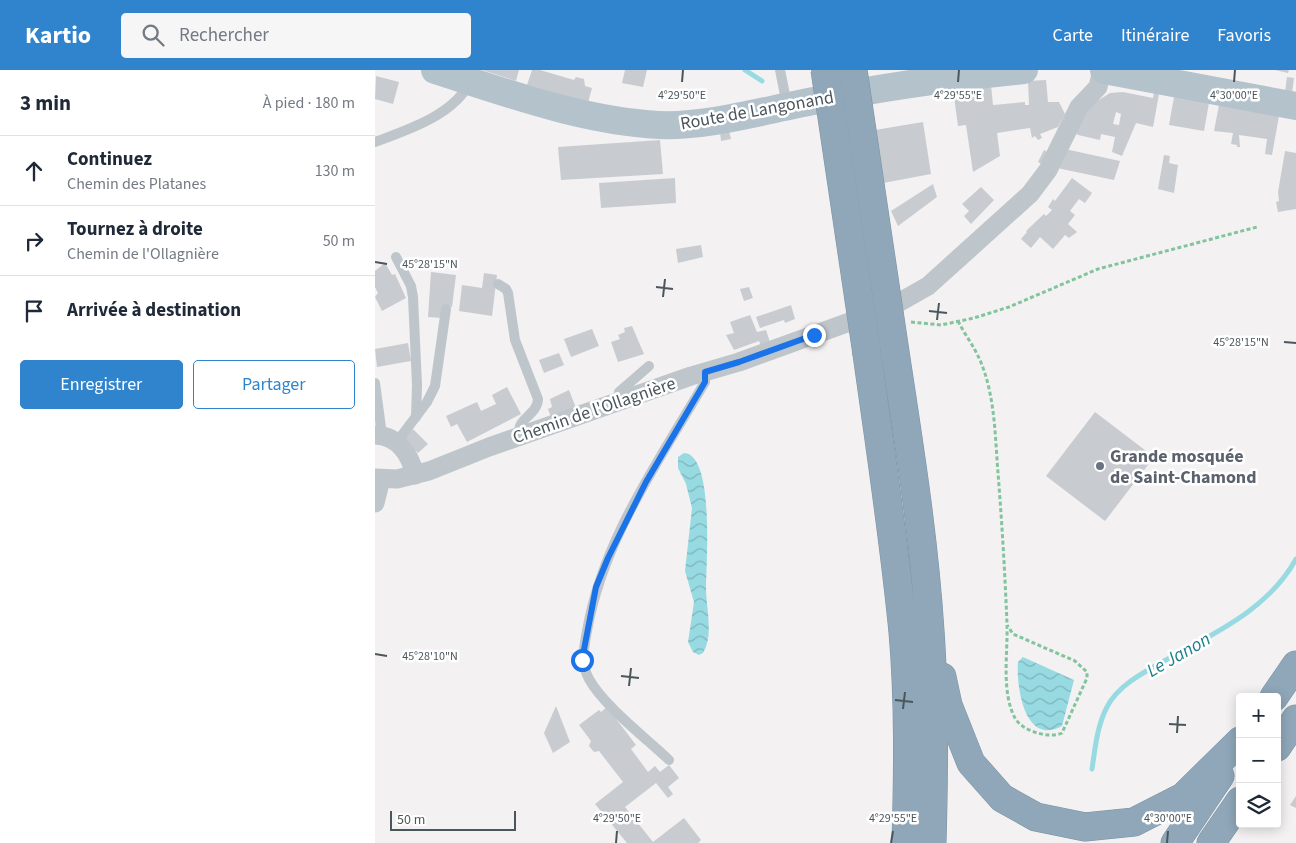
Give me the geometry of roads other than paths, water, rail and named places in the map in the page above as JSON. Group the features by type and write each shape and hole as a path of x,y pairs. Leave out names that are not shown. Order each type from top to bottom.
{"highway":[{"path":"825,70 894,548 903,633 908,721 906,843"},
{"path":"853,70 917,502 931,631 934,760 932,843"},
{"path":"931,631 948,705 971,763 1002,798 1035,816 1085,827 1134,822 1183,797 1236,745"},
{"path":"1276,693 1296,665"},
{"path":"1281,741 1296,719"},
{"path":"1175,843 1236,752"},
{"path":"1211,843 1236,807"}],"main road":[{"name":"Route de Langonand","path":"435,70 575,112 616,120 660,125 701,123 854,92 1024,70"},
{"path":"1103,70 1296,106"}],"street":[{"name":"Chemin de l'Ollagnière","path":"378,478 397,479 415,475 891,307 928,286 1030,194 1048,170 1079,107 1098,87 1103,70"},
{"path":"384,438 409,457 415,475"},
{"path":"375,503 378,478"}],"lane":[{"path":"780,70 787,106"},
{"path":"375,142 436,115 466,90 471,81"},
{"path":"396,257 411,286 413,297 417,384 416,417"},
{"path":"499,284 508,293 515,340 538,399 533,413 520,423 518,427 521,436"},
{"path":"375,383 384,438 416,417 427,402 435,386 446,309"},
{"path":"618,402 619,392 649,366"},
{"path":"669,760 610,704 589,679 582,660 596,587 608,558 646,482 705,382 705,372"}],"water":[{"path":"684,453 694,458 701,471 707,513 706,588 709,630 706,646 703,653 699,655 693,652 688,642 694,602 685,571 692,508 686,484 678,468 678,457"},
{"path":"1023,657 1074,680 1062,726 1049,730 1039,728 1031,721 1025,711 1021,698 1018,672 1018,662"}],"waterway":[{"path":"745,70 762,81"},
{"name":"Le Janon","path":"1092,769 1101,722 1107,707 1118,692 1141,674 1239,618 1271,592 1285,577 1296,559"}],"place":[{"name":"Grande mosquée de Saint-Chamond","path":"1100,466"}]}
